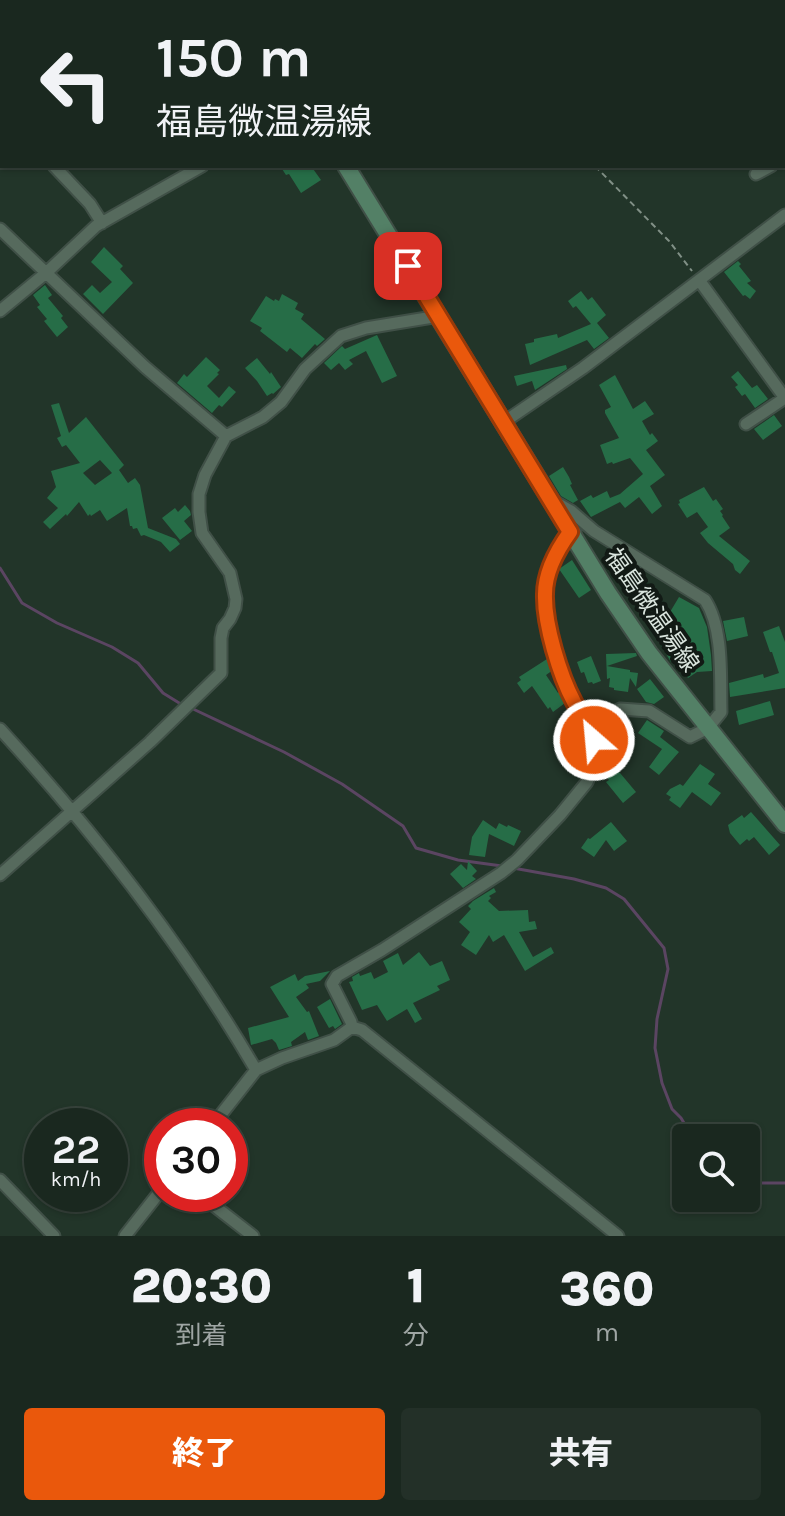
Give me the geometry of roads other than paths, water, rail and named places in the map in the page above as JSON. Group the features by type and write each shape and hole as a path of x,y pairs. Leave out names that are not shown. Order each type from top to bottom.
{"main road":[{"name":"福島微温湯線","path":"347,168 608,593 649,653 708,728 779,804 785,824"}],"street":[{"path":"56,168 90,204 102,223"},
{"path":"0,311 85,235 198,168"},
{"path":"756,174 767,168"},
{"path":"504,422 583,368 785,215"},
{"path":"0,229 145,367 226,436"},
{"path":"699,280 785,398 746,424"},
{"path":"0,875 150,742 221,673 223,628 235,608 236,599 230,573 202,533 199,494 205,475 226,436 263,417 281,402 305,369 341,336 366,328 439,316"},
{"path":"551,500 571,511 594,531 705,600 716,627 721,712 708,728 690,737 649,711 620,709 595,724 592,731"},
{"path":"352,1027 334,991 333,980 501,873 560,815 587,782 594,755 592,731 563,677 546,614 545,594 559,547 570,532 594,531"},
{"path":"0,729 73,811 171,938 256,1070"},
{"path":"226,1108 256,1070 334,1040 352,1027"},
{"path":"352,1027 362,1030 618,1236"},
{"path":"0,1180 54,1236"},
{"path":"125,1236 144,1212"},
{"path":"222,1212 253,1236"}],"waterway":[{"path":"0,568 22,603 138,663 163,693 184,706"},
{"path":"191,708 284,752 342,784 403,826 416,848 458,860 502,866"},
{"path":"513,868 606,888 624,899 664,948 668,969 657,1019 655,1048 662,1083 672,1109 685,1124"},
{"path":"760,1183 785,1183"}]}
